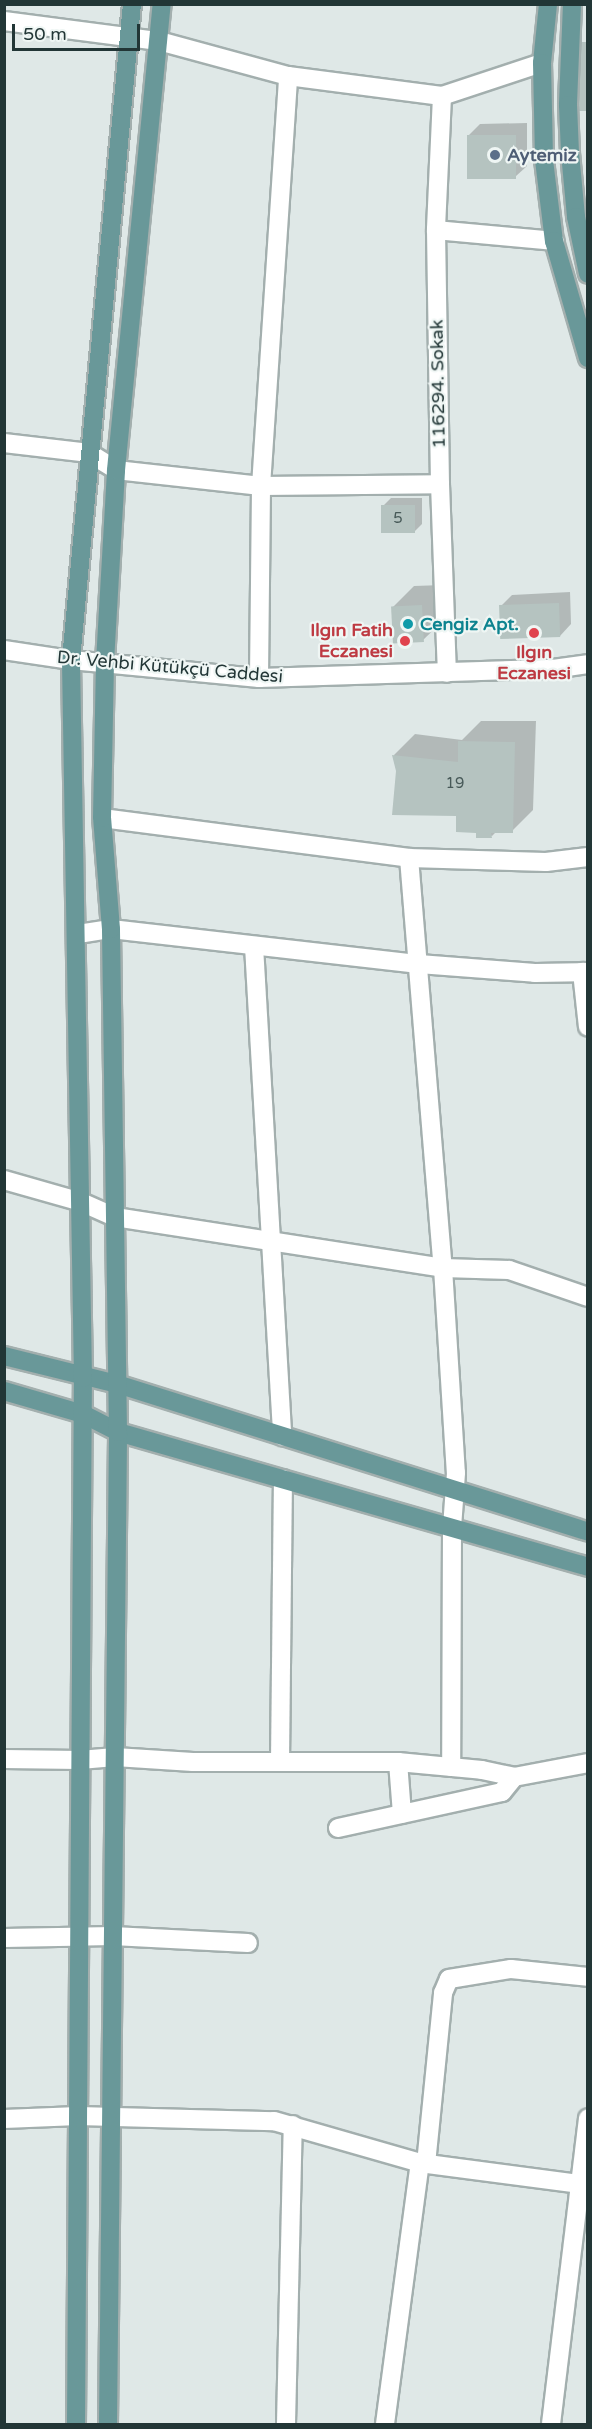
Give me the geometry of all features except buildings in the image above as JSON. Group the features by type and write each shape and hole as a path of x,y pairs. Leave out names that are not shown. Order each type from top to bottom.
{"main road":[{"path":"76,2424 83,1378 78,934 71,660 132,4"},
{"path":"108,2424 118,1432 111,929 102,818 105,662 117,470 162,4"},
{"path":"548,4 542,63 544,160 554,241 588,358"},
{"path":"572,4 568,73 569,134 576,217 587,272"},
{"path":"4,1356 83,1378 117,1384 588,1532"},
{"path":"4,1391 83,1414 118,1432 588,1567"}],"street":[{"path":"4,21 159,41 288,76 442,96 542,63"},
{"path":"259,678 261,486 288,76"},
{"name":"116294. Sokak","path":"442,96 436,230 440,484 447,673"},
{"path":"436,230 554,241"},
{"path":"4,443 89,453 117,470 261,486 440,484"},
{"name":"Dr. Vehbi Kütükçü Caddesi","path":"4,650 71,660 259,678 554,669 588,664"},
{"path":"102,818 409,858 546,862 588,857"},
{"path":"409,858 443,1268 455,1490 452,1528 451,1767"},
{"path":"78,934 111,929 419,964 535,973 585,972 588,1028"},
{"path":"254,946 273,1242 282,1436"},
{"path":"4,1180 81,1202 115,1217 443,1268 509,1270 588,1297"},
{"path":"280,1762 283,1479"},
{"path":"4,1759 80,1760 115,1757 193,1762 398,1762 451,1767 514,1777 588,1763"},
{"path":"398,1762 402,1814"},
{"path":"338,1828 502,1792 514,1777"},
{"path":"4,1938 113,1936 248,1943"},
{"path":"386,2424 423,2164 442,1993 449,1979 510,1969 588,1977"},
{"path":"4,2119 78,2116 256,2119 293,2126 423,2164 579,2184"},
{"path":"551,2424 588,2118"},
{"path":"286,2424 293,2126"}],"place":[{"name":"Aytemiz","path":"495,155"},
{"name":"Cengiz Apt.","path":"408,624"},
{"name":"Ilgın Eczanesi","path":"534,633"},
{"name":"Ilgın Fatih Eczanesi","path":"405,641"}]}
